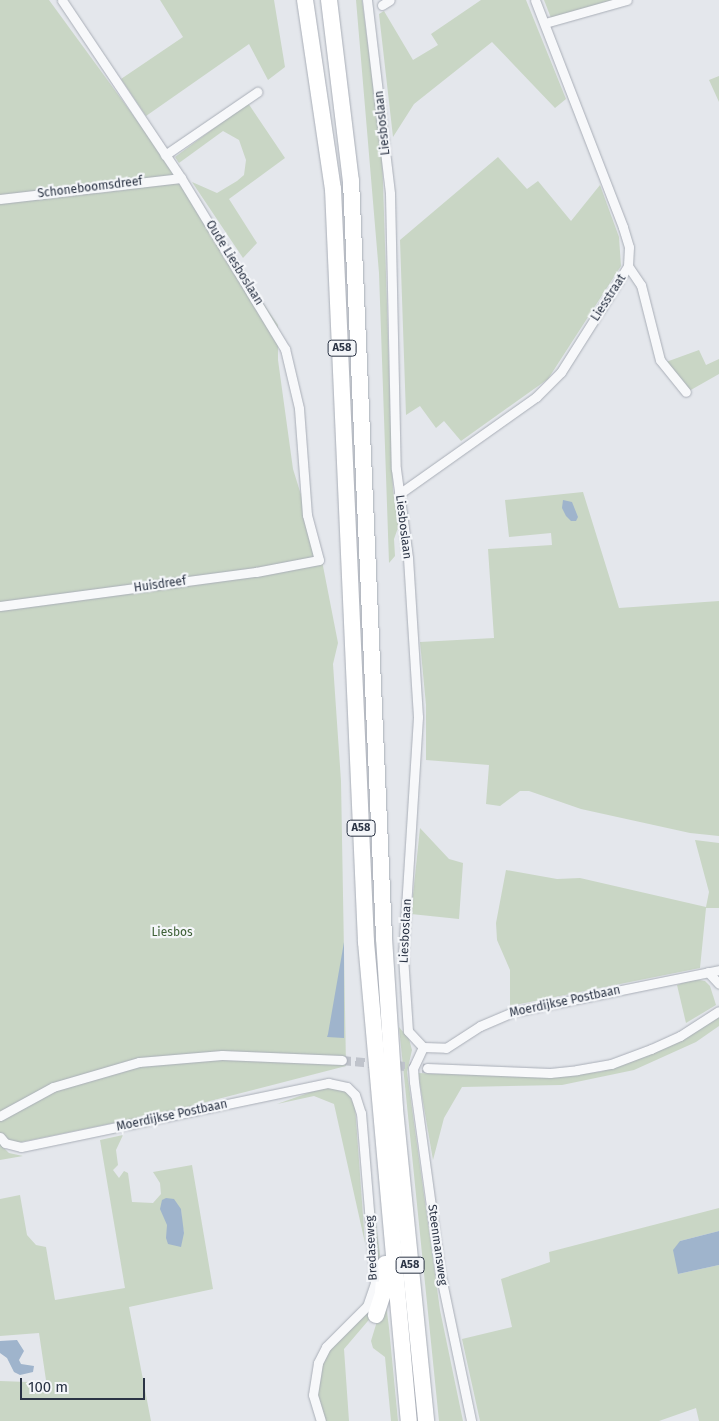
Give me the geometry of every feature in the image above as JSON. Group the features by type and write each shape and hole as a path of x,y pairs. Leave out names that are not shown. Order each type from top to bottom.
{"highway":[{"name":"A58","path":"305,0 333,189 366,942 386,1182 409,1421"},
{"name":"A58","path":"329,0 351,181 384,938 396,1109 426,1421"},
{"name":"A58","path":"376,1315 385,1277 383,1223 386,1182"}],"street":[{"name":"Oude Liesboslaan","path":"62,0 181,178 285,349 299,408 307,515 319,560"},
{"name":"Liesboslaan","path":"367,0 390,194 399,494 408,558 418,717 403,956 406,1019 408,1031 423,1047"},
{"name":"Liesstraat","path":"399,494 536,397 561,372 628,266 629,247 623,227 535,0"},
{"path":"545,23 627,0"},
{"path":"165,155 257,92"},
{"name":"Schoneboomsdreef","path":"0,199 181,178"},
{"path":"628,266 641,285 660,360 686,392"},
{"name":"Huisdreef","path":"0,606 256,572 319,560"},
{"name":"Moerdijkse Postbaan","path":"423,1047 446,1048 480,1026 513,1012 719,970"},
{"path":"708,972 719,984"},
{"path":"427,1068 550,1073 585,1069 651,1050 680,1036 719,1011"},
{"name":"Steenmansweg","path":"423,1047 413,1068 440,1272 471,1421"},
{"path":"0,1116 53,1087 140,1062 222,1055 342,1060"},
{"name":"Moerdijkse Postbaan","path":"0,1137 5,1142 20,1148 328,1083 347,1087"},
{"name":"Bredaseweg","path":"321,1421 313,1396 318,1363 326,1347 367,1306 374,1283 361,1113 355,1095 347,1087"}],"green space":[{"name":"Liesbos","path":"0,0 49,0 144,130 278,325 278,360 293,469 323,566 338,643 333,664 341,781 346,1066 167,1112 2,1146 9,1153 23,1156 0,1160"},
{"path":"160,0 274,0 285,67 268,80 249,44 146,116 121,79 183,37"},
{"path":"356,0 362,0 382,152 393,490 399,525 394,539 395,556 389,563 379,273"},
{"path":"481,0 526,0 566,99 555,108 492,42 414,104 393,137 379,14 384,11 413,60 438,45 431,34"},
{"path":"544,0 620,0 551,18"},
{"path":"719,76 719,102 709,80"},
{"path":"248,103 285,158 229,199 257,243 243,258 192,182 217,193 244,175 246,160 239,140 223,131 179,163 175,157"},
{"path":"498,157 527,189 538,181 571,221 600,185 619,237 621,266 548,379 461,441 444,421 436,428 420,406 406,415 400,240"},
{"path":"699,350 706,365 719,359 719,374 689,391 666,362"},
{"path":"583,492 619,608 719,601 719,836 690,833 581,809 529,791 520,791 500,806 486,804 489,765 426,760 426,705 420,642 494,638 488,549 552,545 551,533 509,537 505,500"},
{"path":"420,828 449,859 463,863 459,919 411,914"},
{"path":"695,840 719,843 719,908 706,908 700,968 510,1006 510,970 497,940 496,923 506,870 557,879 580,878 706,907 709,892"},
{"path":"693,979 705,981 710,986 716,1005 686,1023 677,985"},
{"path":"719,1016 719,1026 696,1042 634,1070 562,1085 462,1087 444,1118 433,1160 418,1073 529,1077 600,1072 664,1048"},
{"path":"399,1027 409,1039 412,1050 407,1072 440,1310 463,1421 439,1421"},
{"path":"328,1086 346,1090 355,1106 365,1243 334,1104 314,1096 277,1104"},
{"path":"123,1135 116,1150 118,1165 113,1170 119,1178 124,1171 128,1173 132,1202 153,1203 161,1194 160,1183 153,1172 192,1165 213,1289 129,1307 151,1421 0,1421 0,1381 28,1382 47,1387 39,1333 0,1336 0,1199 20,1195 27,1235 36,1245 46,1247 55,1300 125,1288 100,1140","holes":["181,1209 184,1233 167,1225"]},
{"path":"371,1185 382,1270 373,1315 344,1349 349,1421 323,1421 315,1390 324,1353 376,1288"},
{"path":"719,1208 719,1231 680,1241 678,1274 719,1265 719,1421 699,1421 696,1408 659,1421 480,1421 462,1339 512,1327 501,1279 550,1262 549,1252"},
{"path":"385,1295 398,1421 391,1421 385,1357 373,1348 371,1341"}],"water":[{"path":"563,500 572,502 578,517 576,521 571,521 566,516 562,508"},
{"path":"344,942 344,1038 327,1037 328,1034"},
{"path":"166,1198 174,1199 181,1209 184,1233 181,1247 168,1244 166,1238 167,1225 160,1209 162,1200"},
{"path":"719,1231 719,1265 678,1274 673,1250 680,1241"},
{"path":"17,1340 24,1351 19,1360 21,1364 34,1366 33,1372 20,1375 14,1372 7,1358 0,1353 0,1341"}],"tunnel":[{"path":"342,1060 427,1068"}]}
